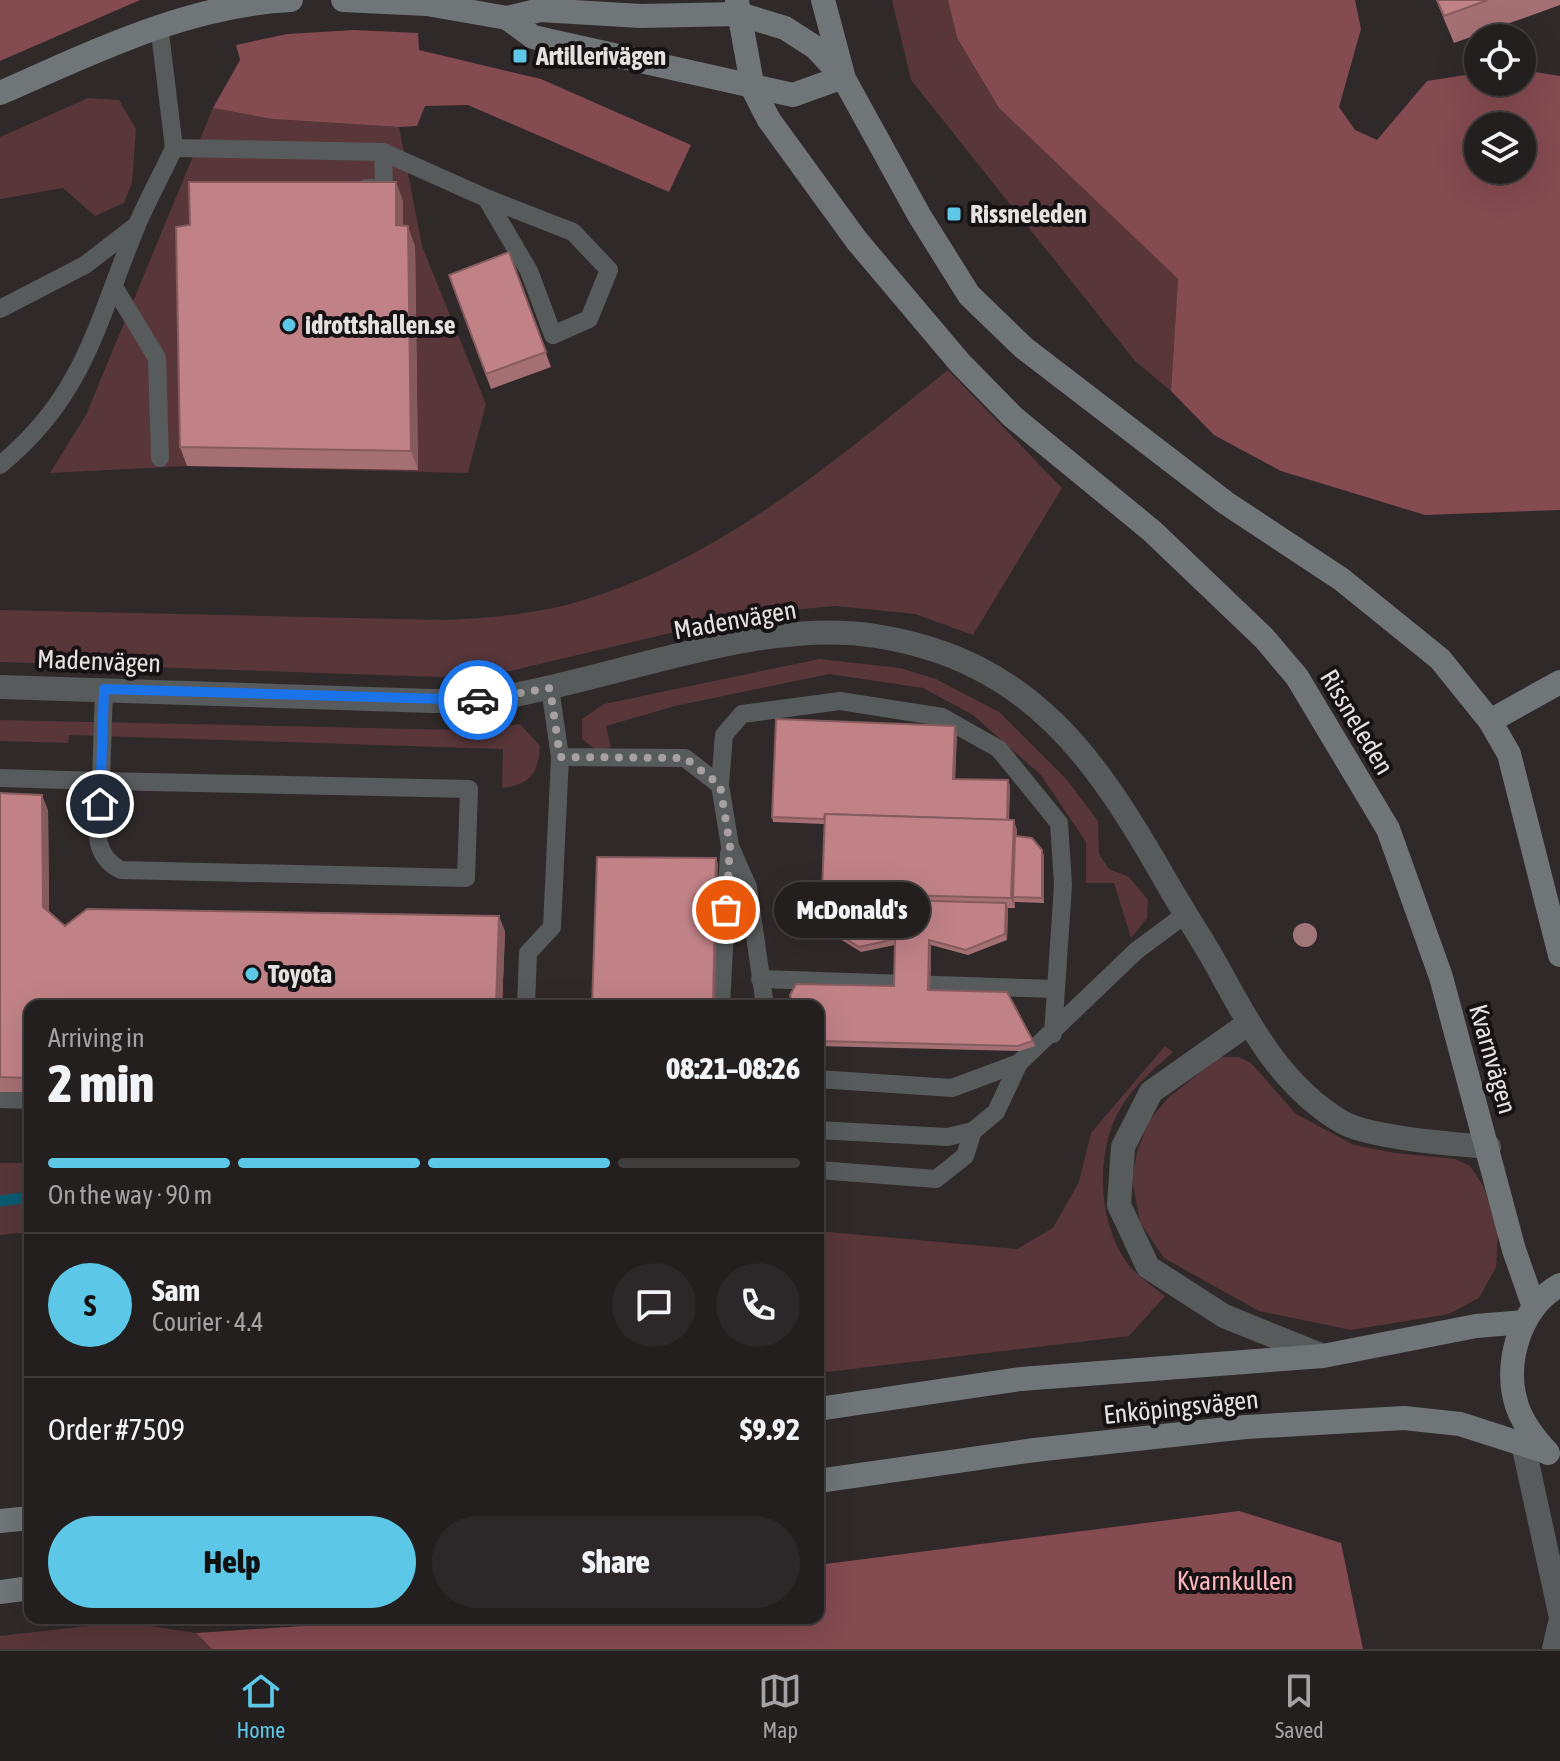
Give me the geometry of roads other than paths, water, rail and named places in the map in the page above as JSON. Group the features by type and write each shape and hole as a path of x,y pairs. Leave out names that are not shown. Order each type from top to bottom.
{"street":[{"path":"0,93 159,25 270,0 291,0"},
{"path":"343,0 427,4 507,18 540,10 641,16 738,7 796,34 816,48 843,77 919,215 969,295 1024,348 1226,503 1295,545 1440,659 1490,721 1509,754 1560,955"},
{"path":"823,0 843,77"},
{"name":"Rissneleden","path":"738,7 753,89 769,120 857,241 960,363 1013,417 1152,531 1264,638 1297,677 1388,829"},
{"path":"507,18 533,37 753,89 793,95 843,77"},
{"name":"Madenvägen","path":"0,687 433,701 494,699 723,647 798,634 874,635 947,653 1005,681 1059,726 1106,781 1278,1070 1344,1123 1423,1142 1489,1147"},
{"path":"1490,721 1560,682"},
{"name":"Kvarnvägen","path":"1388,829 1441,977 1489,1147 1530,1315"},
{"path":"1249,1023 1151,1092 1123,1147 1119,1205 1148,1267 1224,1316 1323,1356"},
{"path":"1554,1456 1529,1430 1517,1405 1512,1377 1515,1349 1530,1315 1560,1285"},
{"name":"Enköpingsvägen","path":"824,1408 1021,1379 1323,1356 1530,1315"},
{"name":"Enköpingsvägen","path":"824,1480 1246,1427 1388,1419 1460,1424 1554,1456"},
{"path":"1523,1444 1560,1613"},
{"path":"0,1521 24,1519"},
{"path":"0,1592 24,1589"},
{"path":"1554,1649 1560,1623"}],"lane":[{"path":"0,465 30,440 61,403 94,340 137,225 174,148 159,25"},
{"path":"174,148 383,152 486,198 573,232 609,270 589,319 553,335 529,271 486,198"},
{"path":"353,189 384,188 383,152"},
{"path":"0,309 85,265 137,225"},
{"path":"114,287 157,358 160,458"},
{"path":"526,1000 528,953 552,927 560,757 550,688"},
{"path":"0,778 101,781 469,789 466,878 121,870 105,862 98,850 101,781 104,689"},
{"path":"721,1000 730,846 720,785 724,735 742,714 840,701 942,717 999,749 1059,823 1063,885 1053,1034"},
{"path":"560,757 685,758 720,785"},
{"path":"730,846 748,887 764,1000"},
{"path":"824,1079 952,1088 1019,1063 1053,1034 1136,951 1187,913"},
{"path":"760,979 1056,989"},
{"path":"824,1130 947,1137 973,1131 996,1112 1019,1063"},
{"path":"0,1099 24,1100"},
{"path":"824,1170 936,1179 965,1156 973,1131"}],"waterway":[{"path":"0,1201 24,1198"}],"place":[{"name":"Artillerivägen","path":"520,56"},
{"name":"Rissneleden","path":"954,214"},
{"name":"idrottshallen.se","path":"289,325"},
{"name":"McDonald's","path":"726,910"},
{"name":"Toyota","path":"252,974"}],"park label":[{"name":"Kvarnkullen","path":"1235,1581"}]}
